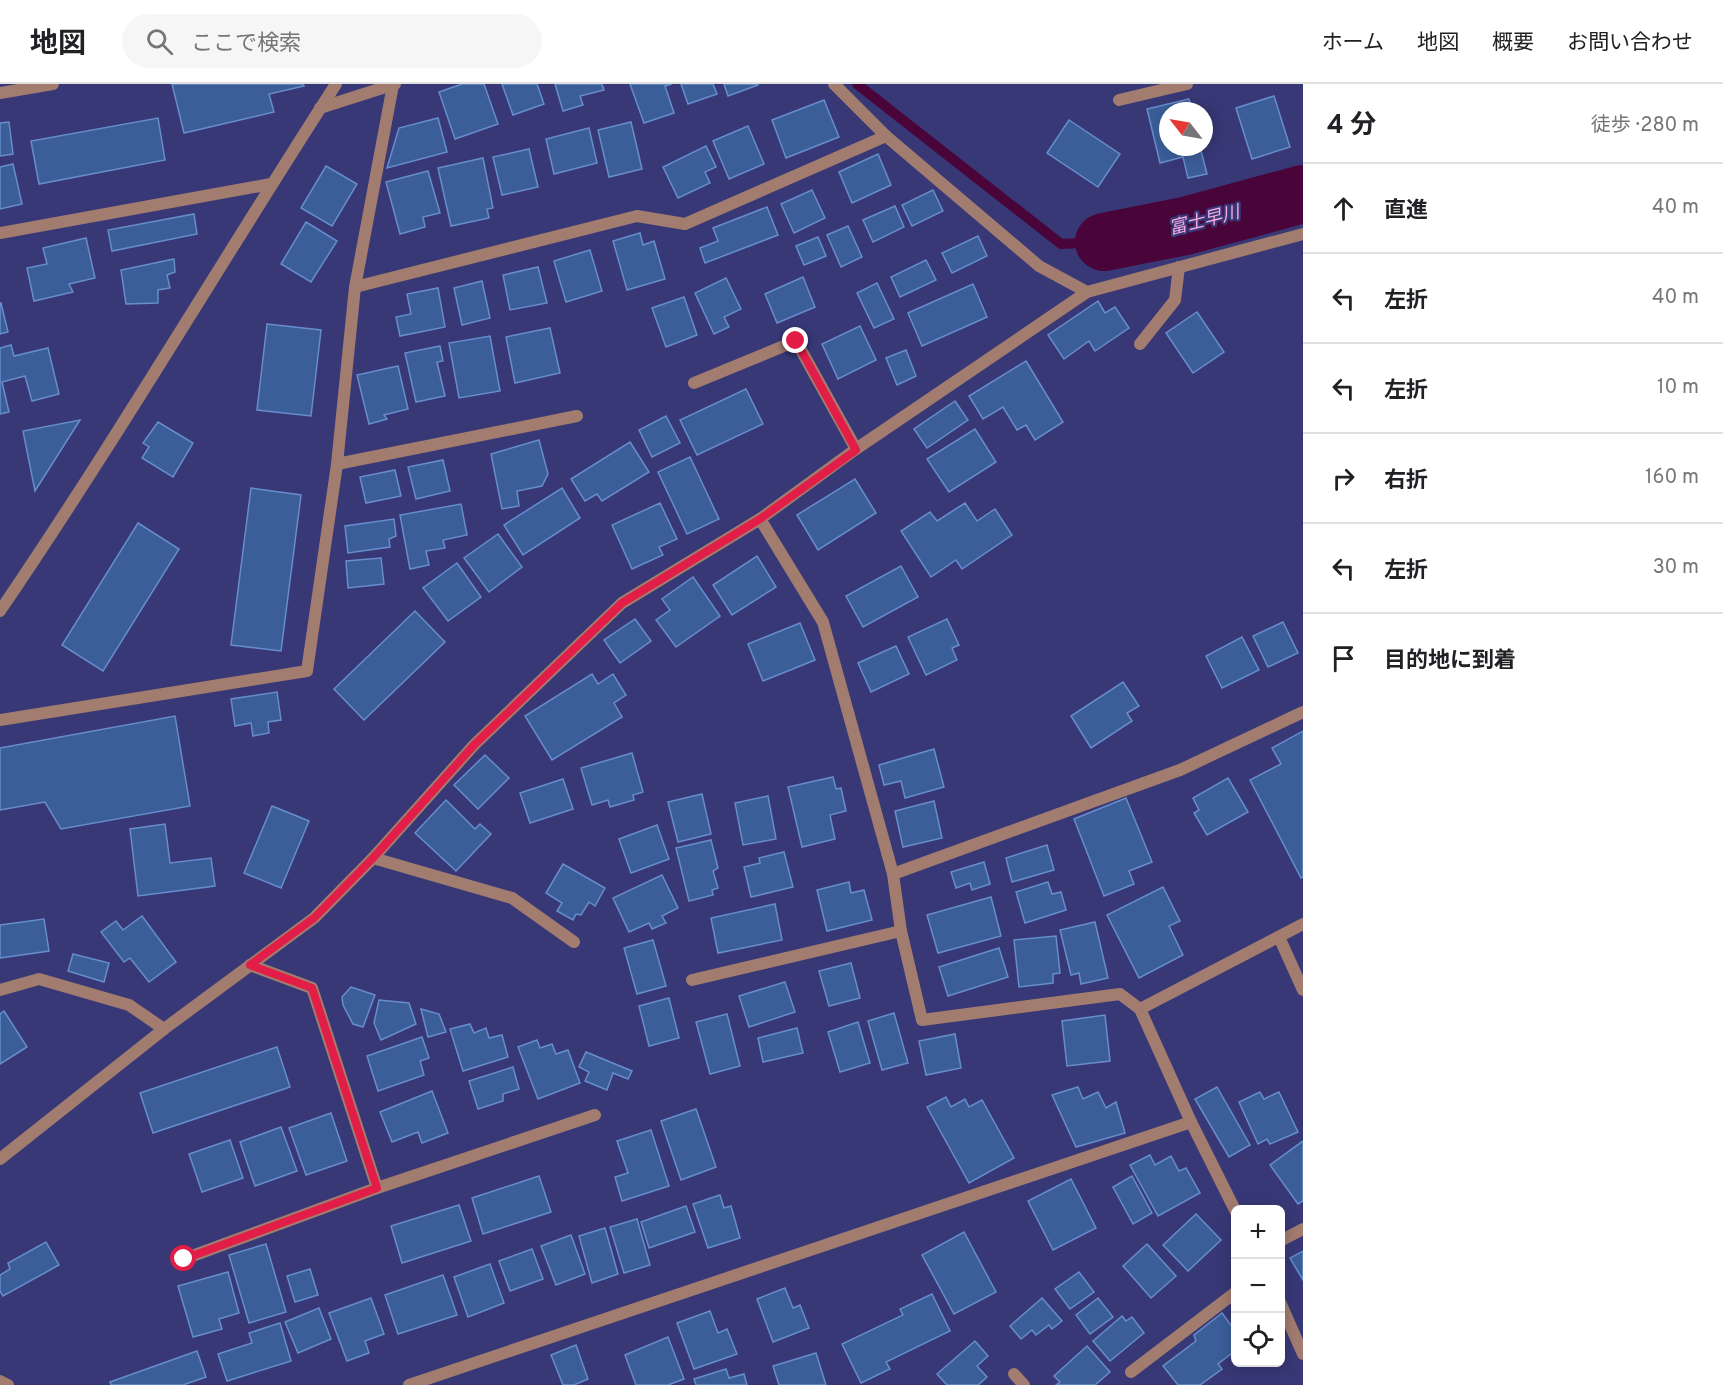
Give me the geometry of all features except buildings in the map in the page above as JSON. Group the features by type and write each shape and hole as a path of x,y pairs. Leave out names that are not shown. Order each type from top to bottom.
{"street":[{"path":"0,93 53,84"},
{"path":"0,611 69,509 271,184 336,84"},
{"path":"0,720 307,671 337,464 355,287 394,84 320,108"},
{"path":"834,84 886,135 1039,266 1087,292"},
{"path":"1119,100 1187,84"},
{"path":"355,287 637,216 685,224 886,135"},
{"path":"0,233 271,184"},
{"path":"0,1159 164,1029 314,918 373,858 474,745 622,603 760,519 856,450 1087,292 1303,234"},
{"path":"1140,344 1175,300 1179,267"},
{"path":"694,383 796,341 856,450"},
{"path":"337,464 577,416"},
{"path":"760,519 823,622 893,874 901,931 922,1020 1120,994 1140,1009 1191,1122 1232,1205"},
{"path":"893,874 1180,770 1303,712"},
{"path":"373,858 512,898 574,942"},
{"path":"1140,1009 1303,924"},
{"path":"692,980 901,931"},
{"path":"1279,937 1303,990"},
{"path":"250,965 312,988 377,1188"},
{"path":"0,990 39,979 129,1005 164,1029"},
{"path":"184,1259 377,1188 595,1115"},
{"path":"409,1385 1191,1122"},
{"path":"1285,1239 1303,1229"},
{"path":"1131,1372 1231,1296"},
{"path":"1285,1311 1303,1354"},
{"path":"1014,1374 1024,1385"},
{"path":"0,1381 8,1385"}],"waterway":[{"path":"857,84 1061,244 1104,242"},
{"name":"富士早川","path":"1104,242 1185,226 1303,194"}],"route":[{"path":"184,1259 377,1188 312,988 250,965 314,918 373,858 474,745 622,603 760,519 856,450 796,341"}]}
